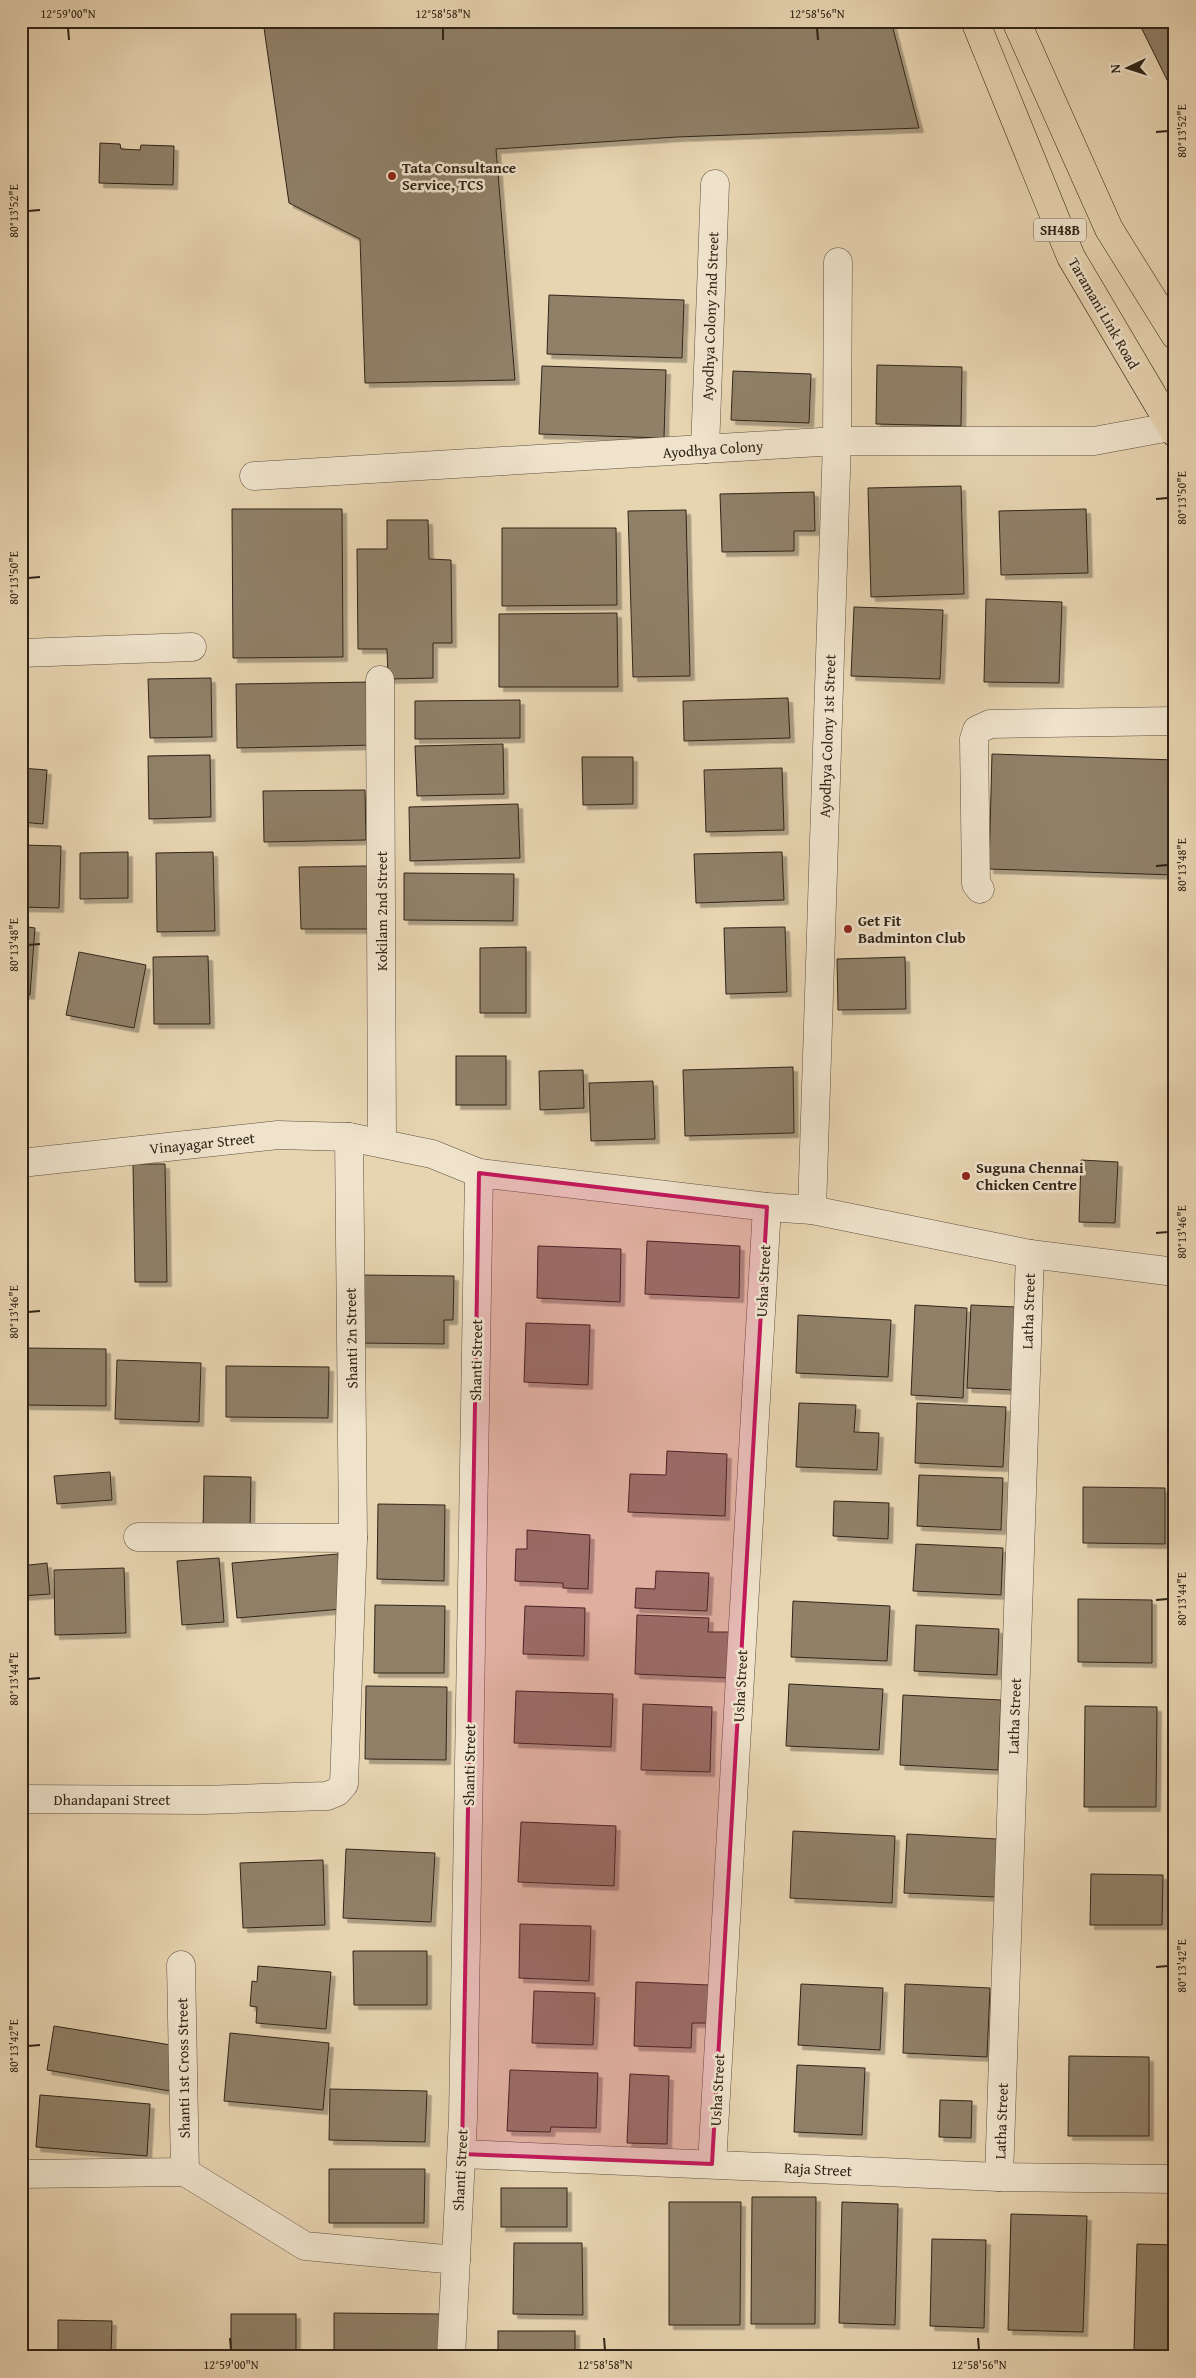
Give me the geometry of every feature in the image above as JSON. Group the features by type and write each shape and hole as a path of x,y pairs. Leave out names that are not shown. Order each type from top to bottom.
{"main road":[{"name":"Taramani Link Road","path":"975,21 1071,257 1173,428"},
{"name":"SH48B","path":"1016,21 1109,230 1175,335"}],"street":[{"name":"Ayodhya Colony 2nd Street","path":"705,449 715,184"},
{"name":"Ayodhya Colony 1st Street","path":"812,1210 837,441 838,262"},
{"name":"Ayodhya Colony","path":"254,476 837,441 1094,441 1173,428"},
{"path":"21,653 192,647"},
{"name":"Kokilam 2nd Street","path":"380,680 382,1143"},
{"path":"980,889 976,884 974,739 977,730 990,724 1175,721"},
{"name":"Vinayagar Street","path":"21,1163 278,1134 349,1138 432,1154 479,1173 767,1207 812,1210 1030,1254 1175,1272"},
{"name":"Shanti 2n Street","path":"344,1784 353,1538 349,1138"},
{"name":"Shanti Street","path":"451,2357 462,2154 479,1173"},
{"name":"Usha Street","path":"712,2164 767,1207"},
{"name":"Latha Street","path":"999,2177 1030,1254"},
{"path":"138,1537 353,1538"},
{"name":"Dhandapani Street","path":"21,1799 202,1800 327,1796 337,1792 344,1784"},
{"name":"Shanti 1st Cross Street","path":"181,1965 185,2172"},
{"name":"Raja Street","path":"462,2154 999,2177 1175,2178"},
{"path":"21,2174 185,2172 304,2246 456,2260"}],"highlighted area":[{"path":"479,1173 767,1207 712,2164 462,2154"}],"building":[{"name":"Tata Consultance Service, TCS","path":"263,21 891,21 919,128 677,137 496,149 515,380 365,383 360,239 289,203"},
{"path":"1138,21 1175,21 1175,96"},
{"path":"100,143 120,144 121,149 140,150 141,145 174,146 173,185 99,183"},
{"path":"549,295 684,300 682,358 547,354"},
{"path":"877,365 962,367 961,426 876,424"},
{"path":"542,366 666,370 664,438 539,434"},
{"path":"733,371 811,374 809,423 731,420"},
{"path":"961,486 964,594 871,597 868,488"},
{"path":"814,492 815,531 794,531 794,551 722,552 720,494"},
{"path":"232,509 342,509 343,657 233,658"},
{"path":"1086,509 1088,573 1001,575 999,511"},
{"path":"686,510 690,676 633,677 628,511"},
{"path":"387,520 428,520 429,559 451,560 452,643 433,643 433,678 388,679 387,649 358,649 357,549 387,549"},
{"path":"502,528 616,528 617,605 502,606"},
{"path":"986,599 1062,602 1059,683 984,682"},
{"path":"854,607 943,610 940,679 851,676"},
{"path":"617,613 618,687 499,687 499,614"},
{"path":"211,678 212,737 150,738 148,679"},
{"path":"373,682 374,745 237,748 236,684"},
{"path":"788,698 790,738 684,741 683,701"},
{"path":"520,700 520,738 415,739 415,701"},
{"path":"503,744 504,794 417,796 415,746"},
{"path":"992,754 1175,760 1175,875 989,869"},
{"path":"210,755 211,817 149,819 148,756"},
{"path":"582,757 633,757 633,804 583,805"},
{"path":"21,768 47,770 43,824 21,822"},
{"path":"782,768 784,830 706,832 704,770"},
{"path":"365,790 366,840 264,842 263,791"},
{"path":"518,804 520,858 410,861 409,807"},
{"path":"21,845 61,846 59,908 21,907"},
{"path":"128,852 128,898 80,899 80,853"},
{"path":"213,852 215,931 157,932 156,853"},
{"path":"782,852 784,900 696,903 694,854"},
{"path":"367,866 369,929 301,929 299,867"},
{"path":"404,873 514,874 513,921 404,920"},
{"path":"21,926 35,928 30,995 21,994"},
{"path":"785,927 787,992 726,994 724,928"},
{"path":"526,947 526,1013 480,1013 480,948"},
{"path":"79,952 146,965 134,1028 66,1015"},
{"path":"208,956 210,1024 154,1024 153,957"},
{"path":"905,957 906,1009 838,1010 837,959"},
{"path":"456,1056 506,1056 506,1105 456,1105"},
{"path":"793,1067 794,1133 685,1136 683,1070"},
{"path":"583,1070 584,1108 540,1110 539,1071"},
{"path":"653,1081 655,1139 591,1141 589,1083"},
{"path":"1081,1160 1118,1162 1115,1223 1079,1222"},
{"path":"133,1164 165,1164 167,1282 135,1282"},
{"path":"647,1241 740,1246 739,1298 645,1294"},
{"path":"538,1246 621,1249 620,1302 537,1298"},
{"path":"361,1275 454,1276 453,1320 444,1320 444,1344 361,1343"},
{"path":"915,1305 967,1308 963,1398 911,1395"},
{"path":"971,1305 1016,1307 1013,1390 967,1388"},
{"path":"798,1315 891,1320 888,1377 796,1373"},
{"path":"526,1323 590,1325 588,1385 524,1382"},
{"path":"26,1348 106,1349 106,1406 25,1405"},
{"path":"117,1360 201,1363 199,1422 115,1419"},
{"path":"226,1366 329,1367 328,1418 226,1417"},
{"path":"799,1403 856,1405 854,1432 879,1433 877,1470 796,1467"},
{"path":"917,1403 1006,1407 1003,1467 915,1463"},
{"path":"667,1451 727,1454 725,1516 628,1512 630,1474 666,1475"},
{"path":"110,1472 112,1500 57,1504 54,1476"},
{"path":"919,1475 1003,1478 1001,1530 917,1526"},
{"path":"204,1476 251,1477 250,1531 203,1531"},
{"path":"1083,1487 1165,1488 1165,1544 1083,1543"},
{"path":"834,1501 889,1503 888,1539 833,1536"},
{"path":"378,1504 445,1505 444,1581 377,1579"},
{"path":"527,1530 590,1535 588,1589 563,1588 563,1583 515,1581 516,1549 527,1549"},
{"path":"916,1544 1003,1548 1001,1595 913,1591"},
{"path":"338,1554 342,1609 237,1618 232,1563"},
{"path":"219,1558 224,1622 182,1625 177,1561"},
{"path":"47,1563 50,1594 21,1596 21,1566"},
{"path":"124,1568 126,1633 55,1635 54,1570"},
{"path":"656,1571 709,1573 707,1611 635,1608 636,1588 655,1589"},
{"path":"1078,1599 1152,1600 1152,1663 1078,1662"},
{"path":"793,1601 890,1606 887,1661 791,1657"},
{"path":"375,1605 445,1606 444,1673 374,1673"},
{"path":"525,1606 585,1608 584,1656 523,1654"},
{"path":"637,1615 709,1618 708,1632 730,1632 728,1678 635,1674"},
{"path":"916,1625 999,1629 997,1675 914,1671"},
{"path":"789,1684 883,1689 879,1750 786,1746"},
{"path":"366,1686 447,1687 446,1760 365,1759"},
{"path":"516,1691 613,1694 611,1747 514,1743"},
{"path":"903,1695 1001,1700 998,1770 900,1765"},
{"path":"643,1704 712,1707 710,1772 641,1770"},
{"path":"1085,1706 1157,1707 1156,1807 1084,1807"},
{"path":"521,1822 616,1826 614,1886 518,1882"},
{"path":"793,1831 895,1836 892,1903 790,1898"},
{"path":"907,1834 997,1839 995,1897 904,1893"},
{"path":"346,1849 435,1853 431,1922 343,1918"},
{"path":"323,1860 325,1925 243,1928 240,1863"},
{"path":"1091,1874 1163,1875 1162,1925 1090,1925"},
{"path":"520,1924 591,1926 589,1981 519,1978"},
{"path":"353,1951 427,1951 427,2005 354,2005"},
{"path":"258,1966 331,1972 326,2029 256,2023 257,2007 250,2006 252,1981 257,1982"},
{"path":"636,1982 709,1985 708,2023 692,2023 691,2048 634,2046"},
{"path":"801,1984 883,1988 880,2050 798,2045"},
{"path":"905,1984 990,1988 987,2057 903,2053"},
{"path":"534,1991 595,1993 593,2045 532,2043"},
{"path":"54,2026 177,2046 170,2091 47,2070"},
{"path":"230,2033 329,2043 323,2110 224,2101"},
{"path":"1069,2056 1149,2057 1149,2136 1068,2136"},
{"path":"797,2065 865,2068 862,2135 794,2132"},
{"path":"510,2070 598,2073 596,2128 551,2127 550,2132 507,2131"},
{"path":"630,2074 669,2076 667,2144 627,2143"},
{"path":"330,2089 427,2091 425,2142 329,2140"},
{"path":"40,2095 150,2104 147,2156 36,2147"},
{"path":"940,2100 972,2101 971,2138 939,2137"},
{"path":"329,2169 425,2169 424,2223 329,2223"},
{"path":"501,2188 567,2188 567,2227 501,2227"},
{"path":"752,2197 816,2197 815,2324 751,2324"},
{"path":"669,2202 741,2202 740,2325 669,2325"},
{"path":"842,2202 898,2204 895,2325 839,2323"},
{"path":"1011,2214 1087,2216 1083,2332 1008,2330"},
{"path":"932,2239 986,2240 984,2328 930,2326"},
{"path":"514,2243 582,2243 583,2315 513,2314"},
{"path":"1137,2244 1175,2245 1175,2351 1134,2350"},
{"path":"334,2313 440,2314 440,2357 334,2357"},
{"path":"231,2314 296,2314 296,2357 231,2357"},
{"path":"58,2320 112,2321 111,2357 58,2357"},
{"path":"498,2331 575,2331 575,2357 498,2357"},
{"path":"748,2353 784,2354 784,2357 748,2357"}],"place":[{"name":"Tata Consultance Service, TCS","path":"392,176"},
{"name":"Get Fit Badminton Club","path":"848,929"},
{"name":"Suguna Chennai Chicken Centre","path":"966,1176"}]}
